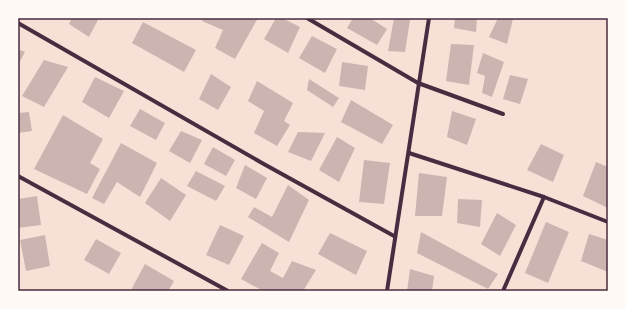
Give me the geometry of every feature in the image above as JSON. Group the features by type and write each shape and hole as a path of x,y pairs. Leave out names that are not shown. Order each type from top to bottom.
{"street":[{"path":"307,18 418,83 503,114"},
{"path":"387,291 394,236 409,153 418,83 429,18"},
{"path":"18,23 262,164 394,236"},
{"path":"409,153 544,197 608,222"},
{"path":"18,176 228,291"},
{"path":"503,291 544,197"}],"building":[{"path":"72,18 99,18 89,37 69,24"},
{"path":"203,18 258,18 235,59 215,48 223,30 202,21"},
{"path":"276,18 282,18 300,27 288,53 264,39"},
{"path":"353,18 370,18 387,29 377,45 347,28"},
{"path":"394,18 410,20 405,52 388,51"},
{"path":"455,18 477,18 476,32 454,28"},
{"path":"498,18 513,19 507,44 489,37"},
{"path":"143,22 196,50 184,72 132,43"},
{"path":"312,36 337,49 325,73 299,58"},
{"path":"451,44 474,45 469,85 446,81"},
{"path":"18,49 25,52 18,65"},
{"path":"483,53 504,62 492,97 482,93 485,76 477,73"},
{"path":"44,60 68,67 44,107 22,96"},
{"path":"342,62 368,66 365,90 339,86"},
{"path":"211,74 231,87 218,110 199,99"},
{"path":"510,75 528,79 520,104 503,99"},
{"path":"95,77 124,91 109,118 82,102"},
{"path":"309,79 339,98 333,107 307,90"},
{"path":"257,81 293,103 284,121 290,125 277,146 254,133 264,111 248,101"},
{"path":"351,100 393,125 382,144 341,122"},
{"path":"140,109 165,123 156,140 130,126"},
{"path":"452,111 476,119 467,145 447,137"},
{"path":"29,112 32,131 18,133 18,113"},
{"path":"63,115 103,139 90,163 100,169 87,194 34,169"},
{"path":"181,131 202,140 190,163 169,151"},
{"path":"298,132 325,133 311,161 288,152"},
{"path":"337,137 355,148 339,182 319,170"},
{"path":"121,143 157,163 140,197 117,182 104,204 92,198"},
{"path":"541,144 564,155 553,182 527,170"},
{"path":"213,147 235,160 226,176 204,164"},
{"path":"364,160 390,163 384,204 359,202"},
{"path":"596,162 608,167 608,208 583,196"},
{"path":"245,165 267,178 256,199 236,188"},
{"path":"196,171 225,186 216,201 187,186"},
{"path":"419,173 447,177 442,216 415,216"},
{"path":"161,178 186,195 170,221 145,203"},
{"path":"288,185 309,200 289,242 248,217 254,207 272,217"},
{"path":"37,196 41,225 18,228 18,199"},
{"path":"458,199 482,200 480,227 457,223"},
{"path":"497,213 516,225 500,256 481,244"},
{"path":"546,222 569,232 548,283 525,273"},
{"path":"220,225 244,236 229,265 206,255"},
{"path":"421,232 498,274 488,289 417,253"},
{"path":"330,233 367,251 356,275 318,254"},
{"path":"589,234 608,240 608,272 581,261"},
{"path":"45,235 50,266 26,271 20,240"},
{"path":"96,239 121,253 109,274 84,260"},
{"path":"262,243 279,253 270,271 283,278 292,261 316,270 303,291 263,291 241,279"},
{"path":"145,264 174,281 168,291 131,290"},
{"path":"410,269 434,276 432,291 407,291"}]}
